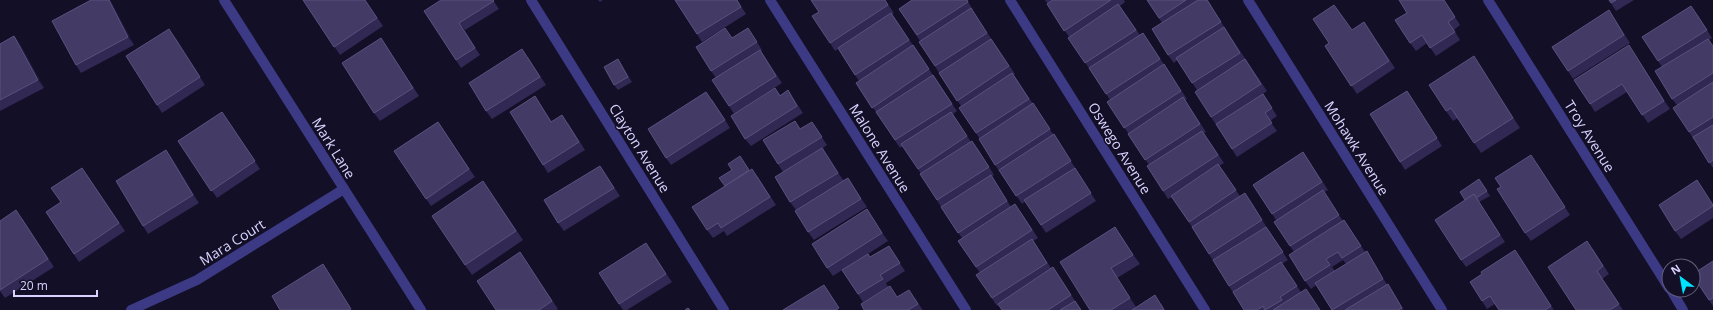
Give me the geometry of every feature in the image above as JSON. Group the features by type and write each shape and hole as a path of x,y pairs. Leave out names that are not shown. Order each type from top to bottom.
{"street":[{"name":"Mark Lane","path":"224,0 421,310"},
{"name":"Clayton Avenue","path":"532,0 724,310"},
{"name":"Malone Avenue","path":"770,0 966,310"},
{"name":"Oswego Avenue","path":"1010,0 1205,310"},
{"name":"Mohawk Avenue","path":"1248,0 1442,310"},
{"name":"Troy Avenue","path":"1488,0 1661,275"},
{"name":"Mara Court","path":"131,310 196,280 344,189"},
{"name":"Troy Avenue","path":"1676,298 1683,310"}],"building":[{"path":"91,0 109,0 128,37 76,65 52,21"},
{"path":"303,0 365,0 377,18 334,47"},
{"path":"441,0 494,1 459,23 475,48 456,60 424,11"},
{"path":"675,0 737,0 741,7 697,34"},
{"path":"811,0 885,0 888,5 830,43 812,16 819,12"},
{"path":"912,0 967,0 968,2 917,35 899,9"},
{"path":"1053,0 1111,0 1064,31 1047,4"},
{"path":"1147,0 1186,0 1159,18"},
{"path":"1198,0 1207,0 1221,22 1168,55 1152,29"},
{"path":"1399,0 1444,0 1455,17 1448,22 1455,32 1430,48 1422,35 1410,43 1395,20 1407,13"},
{"path":"1609,0 1616,0 1611,3"},
{"path":"1118,4 1136,30 1085,63 1068,38"},
{"path":"1334,5 1352,30 1364,22 1389,61 1351,86 1325,46 1329,43 1313,19"},
{"path":"1691,6 1707,30 1658,61 1642,37"},
{"path":"971,8 987,33 935,66 919,42"},
{"path":"1609,10 1624,35 1568,71 1552,47"},
{"path":"891,13 909,40 855,75 838,48"},
{"path":"1224,27 1240,53 1192,83 1176,58"},
{"path":"725,28 732,38 748,28 757,42 711,71 696,47"},
{"path":"169,29 200,77 157,105 126,56"},
{"path":"1143,33 1160,59 1106,94 1089,68"},
{"path":"14,36 38,80 0,100 0,44"},
{"path":"381,38 413,88 374,113 342,63"},
{"path":"991,39 1009,66 957,101 939,73"},
{"path":"1708,39 1713,46 1713,73 1672,99 1655,71"},
{"path":"913,45 929,69 872,108 856,83"},
{"path":"1629,45 1664,101 1642,115 1622,84 1590,104 1574,80"},
{"path":"522,49 540,77 486,111 469,83"},
{"path":"760,50 776,76 729,106 712,80"},
{"path":"1474,56 1513,118 1474,143 1451,108 1446,111 1429,85"},
{"path":"618,59 628,77 614,85 604,67"},
{"path":"1245,59 1261,84 1211,117 1195,92"},
{"path":"1164,64 1181,91 1124,128 1107,102"},
{"path":"1012,73 1029,99 976,133 959,108"},
{"path":"933,75 952,104 895,140 876,112"},
{"path":"1713,82 1713,117 1689,132 1673,108"},
{"path":"775,88 780,96 788,90 797,106 745,139 731,116"},
{"path":"1407,91 1437,138 1400,162 1370,114"},
{"path":"706,92 725,120 666,158 648,129"},
{"path":"1263,94 1272,108 1265,113 1272,123 1232,149 1216,124"},
{"path":"535,96 551,122 562,115 579,142 543,165 510,112"},
{"path":"1183,97 1200,124 1145,160 1128,134"},
{"path":"1033,103 1050,129 995,165 979,139"},
{"path":"222,112 255,161 211,191 178,141"},
{"path":"951,112 967,136 918,169 901,144"},
{"path":"795,121 800,129 812,122 822,137 778,164 763,140"},
{"path":"438,122 469,169 426,199 394,151"},
{"path":"1713,125 1713,160 1709,163 1693,137"},
{"path":"1202,131 1218,155 1163,191 1147,166"},
{"path":"1054,134 1071,161 1016,196 999,170"},
{"path":"972,141 989,167 937,200 920,174"},
{"path":"822,148 838,173 790,202 775,177"},
{"path":"166,150 193,195 143,226 116,181"},
{"path":"1303,152 1322,182 1272,214 1253,185"},
{"path":"1531,155 1565,207 1525,233 1497,189 1501,187 1495,178"},
{"path":"740,156 749,170 725,186 719,178 732,170 728,164"},
{"path":"1218,164 1236,190 1189,222 1171,196"},
{"path":"600,166 614,188 558,223 544,200"},
{"path":"82,168 119,223 74,254 46,212 61,202 51,188"},
{"path":"1075,168 1091,193 1041,225 1024,200"},
{"path":"752,169 770,197 721,228 718,223 707,230 692,207"},
{"path":"991,175 1007,201 958,233 941,207"},
{"path":"848,178 861,199 808,232 795,211"},
{"path":"1479,179 1487,191 1476,198 1474,194 1465,200 1460,192"},
{"path":"1697,180 1713,206 1675,231 1659,205"},
{"path":"483,181 516,231 465,265 432,216"},
{"path":"1323,190 1339,215 1290,246 1274,222"},
{"path":"1245,193 1262,220 1209,254 1192,227"},
{"path":"1474,194 1500,235 1461,260 1435,220"},
{"path":"1015,204 1032,230 976,267 958,241"},
{"path":"867,209 882,233 827,268 812,244"},
{"path":"16,210 48,259 0,290 0,221"},
{"path":"1344,220 1361,246 1342,258 1338,252 1326,259 1330,265 1305,281 1289,255"},
{"path":"1115,227 1133,255 1111,268 1130,298 1111,310 1090,310 1060,262"},
{"path":"1266,227 1283,252 1229,286 1213,260"},
{"path":"1032,239 1047,263 992,298 976,275"},
{"path":"1587,241 1603,266 1597,271 1619,304 1610,310 1576,310 1548,267"},
{"path":"646,243 666,274 619,304 599,273"},
{"path":"889,246 900,263 880,275 883,279 858,294 842,270 868,254 870,257"},
{"path":"1515,250 1551,306 1545,310 1499,310 1490,296 1482,301 1470,282 1482,274 1481,272"},
{"path":"1367,251 1383,279 1332,310 1315,283"},
{"path":"520,252 552,301 539,310 496,310 477,281"},
{"path":"1713,261 1713,298 1709,300 1701,288 1701,269"},
{"path":"1281,262 1297,286 1280,297 1282,300 1265,310 1263,306 1257,310 1244,310 1233,292"},
{"path":"323,264 351,309 280,310 272,296"},
{"path":"1053,267 1071,295 1048,310 1002,310 998,304"},
{"path":"1388,284 1402,308 1398,310 1345,310"},
{"path":"824,285 839,308 836,310 783,310"},
{"path":"890,286 897,297 909,290 918,304 908,310 864,310 861,304"},
{"path":"1306,289 1320,310 1273,310"},
{"path":"1155,295 1164,310 1132,310"},
{"path":"1075,301 1081,310 1060,310"}]}
